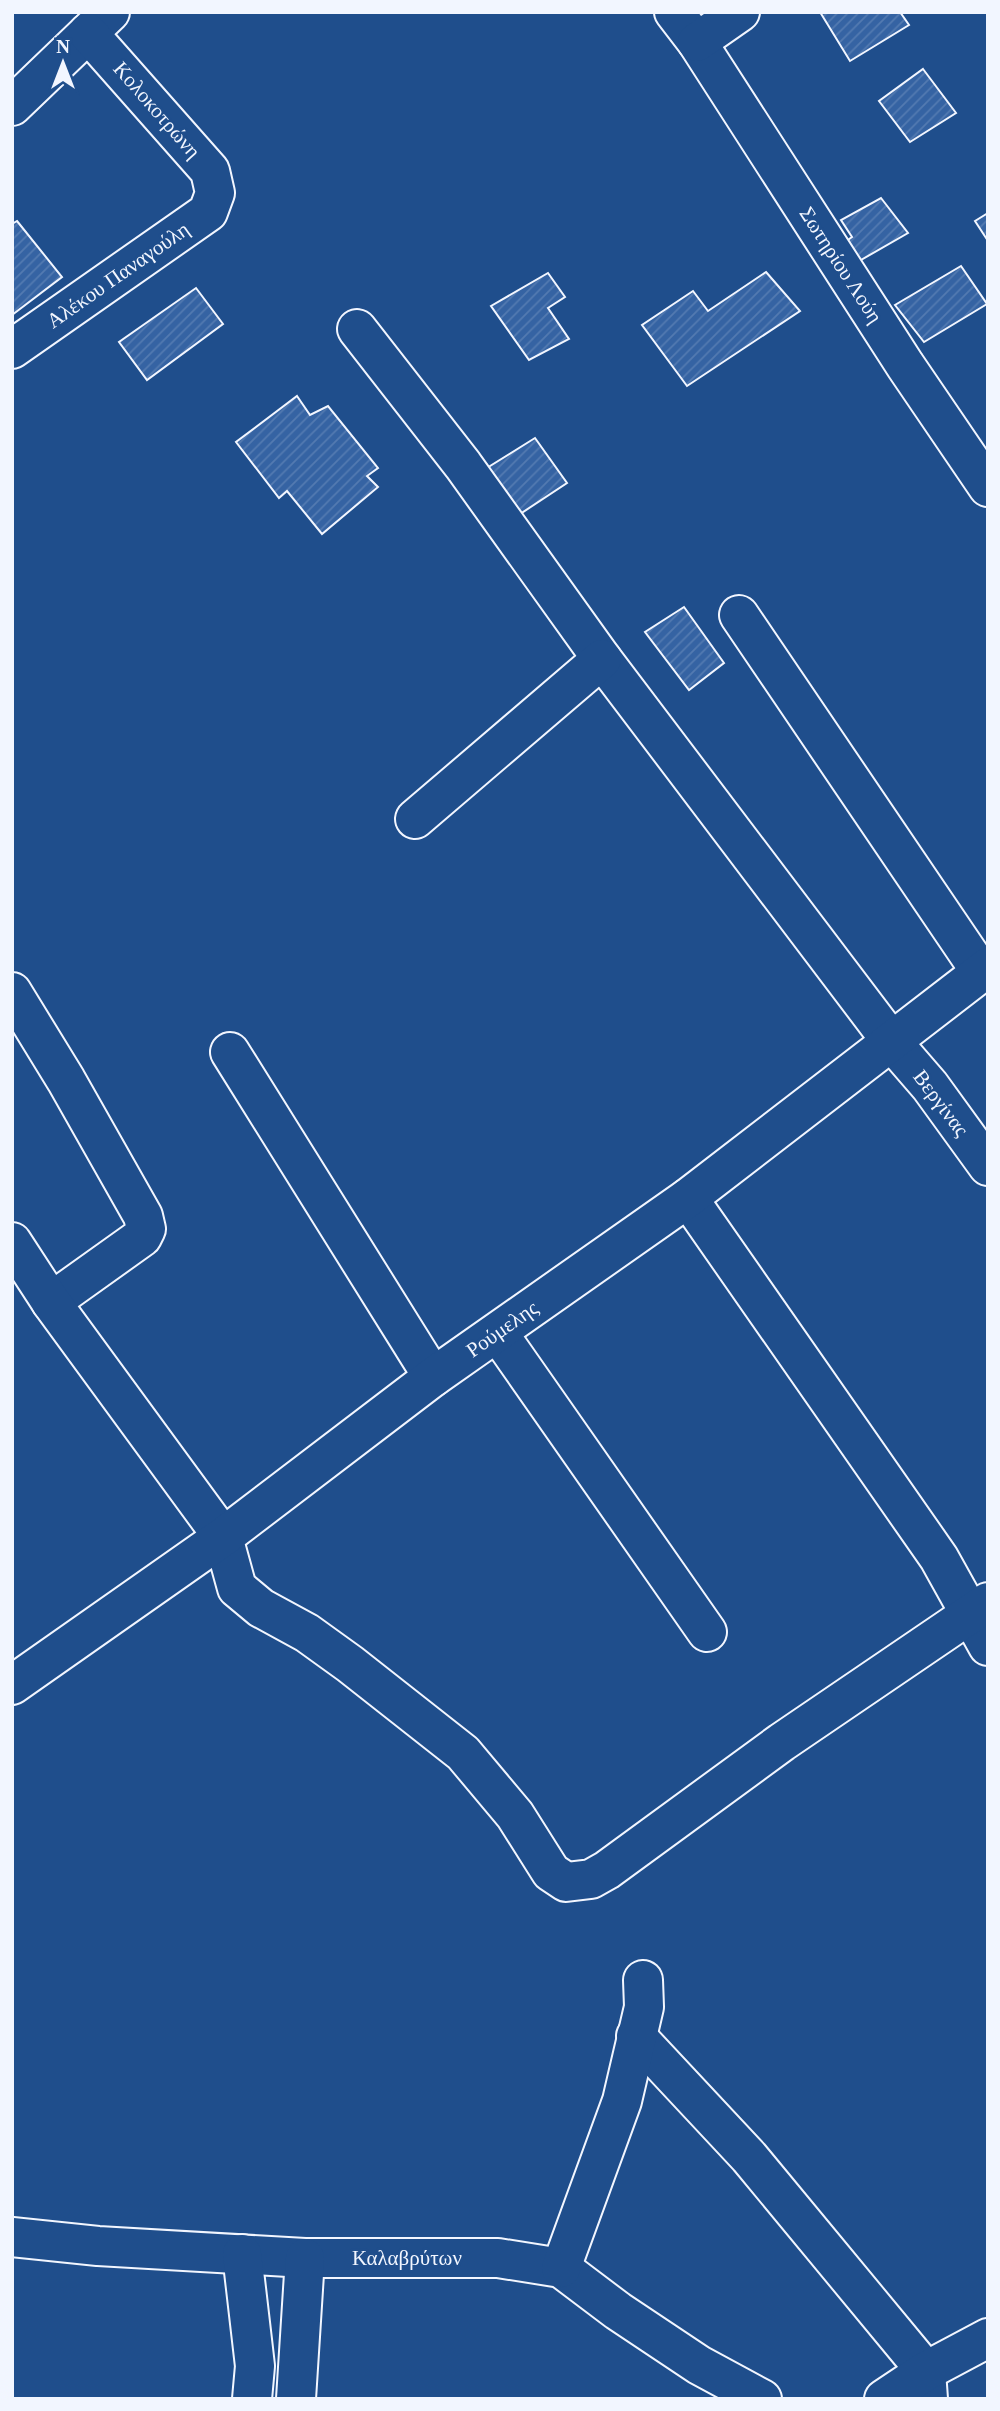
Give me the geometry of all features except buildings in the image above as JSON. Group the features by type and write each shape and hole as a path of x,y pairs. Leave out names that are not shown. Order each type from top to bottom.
{"street":[{"path":"686,27 740,12"},
{"path":"12,106 99,22"},
{"name":"Κολοκοτρώνη","path":"99,22 210,171 215,193"},
{"name":"Σωτηρίου Λούη","path":"686,27 905,365 988,486"},
{"name":"Αλέκου Παναγούλη","path":"12,349 208,212 215,193"},
{"name":"Βεργίνας","path":"357,329 463,465 603,659 892,1042 930,1086 988,1166"},
{"path":"739,615 984,970"},
{"path":"415,818 603,659"},
{"name":"Ρούμελης","path":"12,1685 222,1537 433,1377 688,1198 984,970"},
{"path":"12,992 137,1205 146,1229 142,1237 51,1302"},
{"path":"230,1052 433,1377"},
{"path":"12,1241 51,1302 222,1537 237,1588 261,1608 317,1640 463,1753 515,1815 551,1872 566,1882 591,1879 607,1870 782,1742 981,1621 688,1198"},
{"path":"498,1333 707,1632"},
{"path":"561,2268 622,2101 644,2007 643,1980"},
{"path":"636,2036 749,2157 927,2385"},
{"name":"Καλαβρύτων","path":"12,2236 98,2246 305,2258 498,2258 561,2268 618,2311 699,2365 762,2399"},
{"path":"242,2254 255,2366 252,2399"},
{"path":"296,2399 305,2258"},
{"path":"884,2399 927,2385 988,2338"}]}
